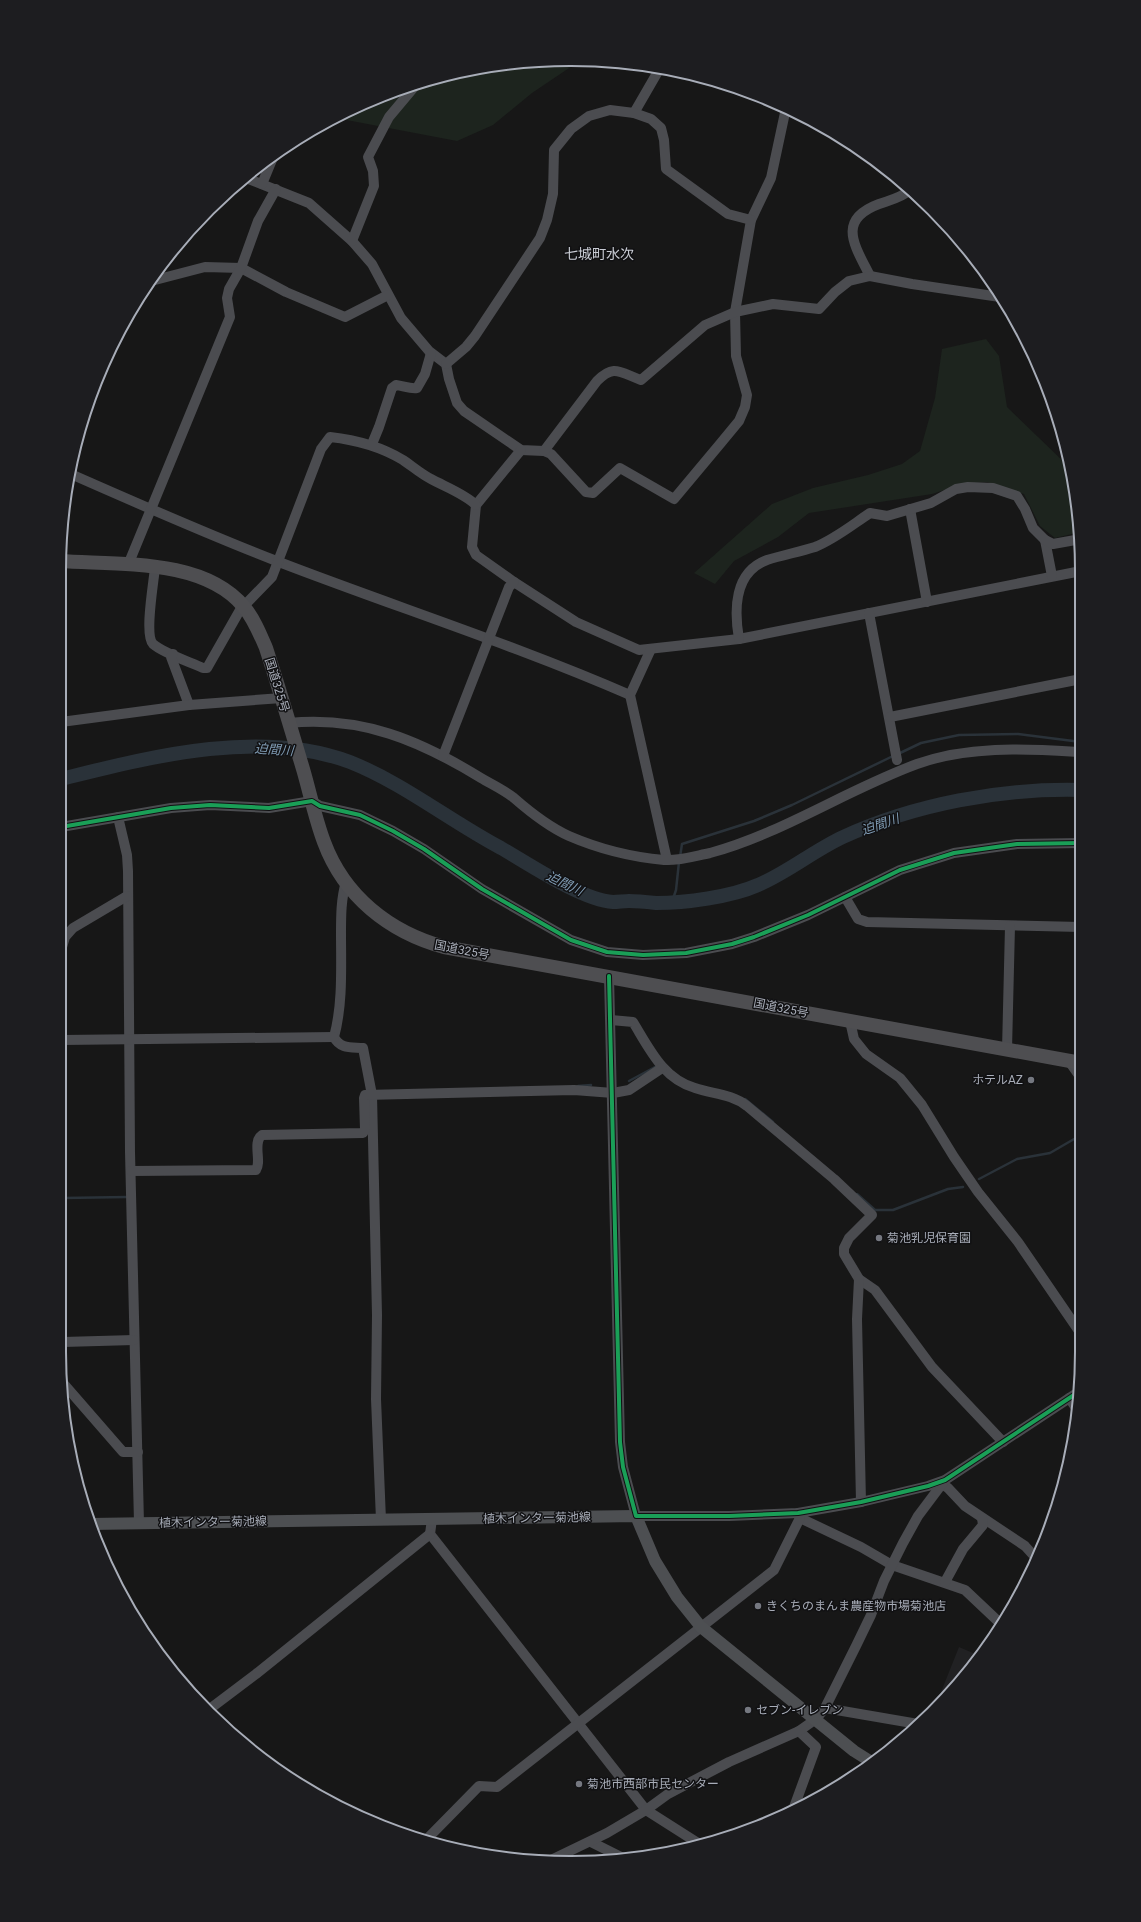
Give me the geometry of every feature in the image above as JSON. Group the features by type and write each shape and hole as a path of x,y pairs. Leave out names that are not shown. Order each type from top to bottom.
{"highway":[{"name":"国道325号","path":"66,561 155,567 184,571 204,578 228,591 244,607 260,633 266,648 324,843 346,882 357,896 380,918 405,933 431,944 1075,1062"}],"main road":[{"name":"植木インター菊池線","path":"97,1524 636,1516"},
{"path":"636,1516 655,1561 677,1597 701,1627 758,1674 868,1759"}],"street":[{"path":"634,113 657,74"},
{"path":"352,240 374,186 373,171 368,157 389,117 410,93"},
{"path":"446,364 466,347 475,336 540,238 547,220 552,194 554,150 562,138 589,116 610,110 634,113 651,119 660,128 664,140 666,169 728,214 751,220"},
{"path":"251,180 309,203 352,240 372,264 401,318 431,352 446,364 457,403 464,411 521,450 544,450 550,454 586,492 593,493 620,468 674,499 738,421 745,407 747,395 736,356 734,312 751,220 772,178 785,114"},
{"path":"262,184 270,165"},
{"path":"128,565 230,317 227,298 229,289 241,268 258,221 276,189"},
{"path":"870,276 855,246 852,231 854,222 863,211 898,198 905,193"},
{"path":"159,279 200,267 241,268 278,288 345,317 388,295"},
{"path":"544,450 596,381 606,372 612,370 641,380 705,325 734,312 772,304 819,309 835,292 849,281 870,276 994,296"},
{"path":"372,444 392,388 396,385 405,386 412,389 418,388 425,374 431,352"},
{"path":"155,567 149,635 153,644 203,668 207,668 240,610 272,577 321,449 330,437 358,440 372,444 450,488 476,505"},
{"path":"521,450 476,505 472,548 476,555 514,582 576,622 639,650 739,639 1075,571"},
{"path":"75,476 278,562 489,640 630,695"},
{"path":"739,639 736,617 738,591 750,571 758,564 815,546 842,533 870,513 887,516 931,503 956,489 968,487 993,488 1017,496 1025,509 1032,528 1045,540 1053,544 1074,540"},
{"path":"910,509 927,602"},
{"path":"1045,540 1052,576"},
{"path":"443,756 509,587 514,582"},
{"path":"869,613 897,760"},
{"path":"651,649 630,695 667,860"},
{"path":"173,654 171,657 189,705"},
{"path":"890,717 1075,680"},
{"path":"66,721 189,705 282,698"},
{"path":"289,726 314,721 334,721 376,729 399,737 443,756 514,798 536,817 569,836 593,846 640,857 667,860 691,858 743,842 919,763 971,751 1009,749 1075,752"},
{"path":"66,826 189,806 216,805 269,808 312,801 320,806 360,815 393,831 424,849 482,889 553,931 583,945 607,952 666,954 686,953 732,944 777,928 911,866 954,853 1017,844 1075,843"},
{"path":"118,817 127,855 134,1340 139,1523"},
{"path":"346,882 342,896 341,963 337,1024 334,1037 338,1044 342,1046 363,1048 372,1095 377,1315 376,1399 381,1520"},
{"path":"66,936 73,928 127,896"},
{"path":"845,897 858,920 867,922 1075,927"},
{"path":"1007,1050 1010,926"},
{"path":"609,976 613,1093 616,1323 620,1442 623,1467 636,1516 799,1515 944,1482"},
{"path":"611,1020 633,1022 662,1068 673,1077 689,1086 733,1097 742,1102 834,1179 872,1215 849,1238 844,1248 844,1254 859,1279 875,1290 932,1367 1003,1442"},
{"path":"850,1021 854,1039 866,1054 900,1078 922,1105 966,1175 1018,1242 1075,1325"},
{"path":"66,1040 334,1037"},
{"path":"131,1171 256,1170 258,1164 258,1141 262,1135 363,1133 365,1129 365,1095 574,1090 613,1093 629,1090 662,1068"},
{"path":"859,1279 857,1319 861,1502"},
{"path":"66,1342 134,1340"},
{"path":"67,1388 123,1452 138,1452"},
{"path":"561,1856 591,1842 646,1810 668,1794 729,1762 799,1731 816,1719 825,1708 868,1621 884,1581 918,1516 944,1482 1073,1395"},
{"path":"1069,1398 1072,1403"},
{"path":"944,1482 965,1506 982,1518 990,1521 1025,1546 1033,1554"},
{"path":"799,1515 862,1547 892,1565 965,1590 997,1620"},
{"path":"430,1836 479,1786 498,1787 774,1570 799,1515"},
{"path":"945,1582 963,1549 984,1525 982,1518"},
{"path":"213,1707 256,1674 430,1534 432,1519"},
{"path":"430,1534 646,1810 694,1841"},
{"path":"825,1708 911,1723"},
{"path":"795,1803 816,1747 799,1731"},
{"path":"591,1842 615,1854"}],"shaded area":[{"path":"572,66 532,93 493,125 457,141 344,120 377,104 440,83 505,70"},
{"path":"986,339 999,356 1007,407 1063,461 1071,505 1074,534 1055,538 1040,526 1024,494 987,482 963,484 932,494 809,513 778,537 734,561 715,584 694,573 772,504 813,488 868,475 902,464 920,451 935,398 942,349"},
{"path":"959,1647 975,1654 950,1684 940,1694"}],"waterway":[{"path":"898,754 921,743 959,735 1018,734 1075,741"},
{"name":"迫間川","path":"66,778 131,762 205,750 242,747 279,747 315,752 350,762 389,780 541,872 586,895 600,900 613,902 632,901 656,903 680,902 722,896 747,889 769,880 843,837 899,815 959,800 990,795 1051,790 1075,790"},
{"path":"680,857 682,844 754,821 792,805 893,756"},
{"path":"672,902 676,890 679,862"},
{"path":"629,1081 655,1067"},
{"path":"578,1086 591,1085"},
{"path":"745,1099 773,1122"},
{"path":"979,1179 1017,1159 1050,1153 1075,1138"},
{"path":"857,1194 875,1210 893,1210 948,1189 963,1187"},
{"path":"66,1198 127,1197"}],"cycle path":[{"path":"66,826 171,808 210,805 269,808 312,801 320,806 360,815 393,831 424,849 482,889 571,940 607,952 643,955 686,953 732,944 754,937 808,915 900,870 954,853 1017,844 1075,843"},
{"path":"609,976 620,1442 623,1467 636,1516 729,1516 798,1513 861,1502 928,1486 945,1480 1073,1396"}],"place":[{"name":"ホテルAZ","path":"1031,1080"},
{"name":"菊池乳児保育園","path":"879,1238"},
{"name":"きくちのまんま農産物市場菊池店","path":"758,1606"},
{"name":"セブン-イレブン","path":"748,1710"},
{"name":"菊池市西部市民センター","path":"579,1784"}],"district":[{"name":"七城町水次","path":"599,254"}]}
